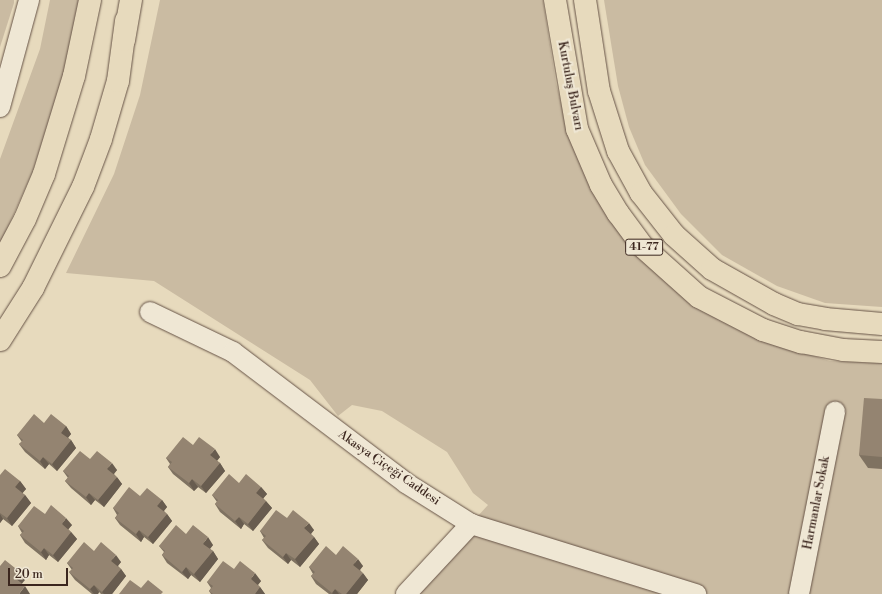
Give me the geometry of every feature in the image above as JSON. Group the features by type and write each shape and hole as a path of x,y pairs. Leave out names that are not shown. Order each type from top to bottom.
{"main road":[{"path":"0,266 24,219 44,174 74,76 90,0"},
{"path":"0,340 33,288 83,187 118,81 130,0"},
{"name":"Kurtuluş Bulvarı","path":"555,0 570,101 579,135 601,185 618,213 643,247 699,297 763,330 801,342 843,350 882,352"},
{"name":"41-77","path":"585,0 599,90 618,151 641,192 674,235 712,269 774,304 798,314 825,319 882,324"}],"street":[{"path":"0,107 11,72 29,0"},
{"name":"Akasya Çiçeği Caddesi","path":"150,312 234,352 406,483 471,524 696,594"},
{"name":"Harmanlar Sokak","path":"799,594 835,412"},
{"path":"406,594 471,524"}],"shaded area":[{"path":"0,0 14,0 14,3 0,47"},
{"path":"50,0 79,0 72,46 33,171 0,245 0,159 40,49"},
{"path":"160,0 543,0 556,83 572,145 630,244 669,285 718,319 762,340 830,361 882,363 882,594 406,594 488,505 473,493 447,452 382,411 352,405 338,416 310,380 154,281 66,273 114,174 140,95"},
{"path":"604,0 882,0 882,307 825,303 777,286 722,255 681,214 645,165 629,127 618,86"}],"building":[{"path":"864,398 882,399 882,457 859,455"},
{"path":"34,414 44,423 51,414 66,426 61,433 71,440 52,464 43,457 40,461 19,444 23,440 17,435"},
{"path":"183,437 193,445 199,437 215,449 210,455 220,463 201,486 192,479 189,483 168,467 172,462 166,458"},
{"path":"80,451 90,459 97,451 112,463 107,469 117,477 98,500 89,493 86,497 65,481 69,476 63,471"},
{"path":"5,469 20,481 15,487 25,495 7,518 0,513 0,475"},
{"path":"229,474 239,483 246,474 261,487 256,493 266,501 248,524 239,517 235,521 215,504 218,500 212,495"},
{"path":"129,487 140,496 147,488 162,500 157,506 167,514 148,537 139,530 136,534 115,518 119,513 113,508"},
{"path":"51,505 66,518 62,524 71,532 53,555 44,548 41,552 20,535 24,531 18,526 34,506 45,514"},
{"path":"276,510 287,518 293,510 309,523 304,528 314,537 295,559 286,553 283,557 262,540 266,536 260,531"},
{"path":"176,525 186,534 193,525 208,537 203,544 213,551 194,574 186,567 182,572 162,555 165,551 159,546"},
{"path":"84,542 94,551 101,542 116,555 111,561 121,569 102,592 94,585 90,589 69,572 73,568 67,563"},
{"path":"326,546 336,555 343,546 358,559 353,565 363,573 346,594 342,594 335,589 332,593 311,576 315,572 309,567"},
{"path":"5,560 20,572 15,578 25,586 19,594 0,594 0,566"},
{"path":"223,561 234,569 240,561 255,573 251,579 260,587 255,594 213,594 209,591 213,586 207,582"},
{"path":"130,580 141,588 148,580 163,592 161,594 119,594"}]}
